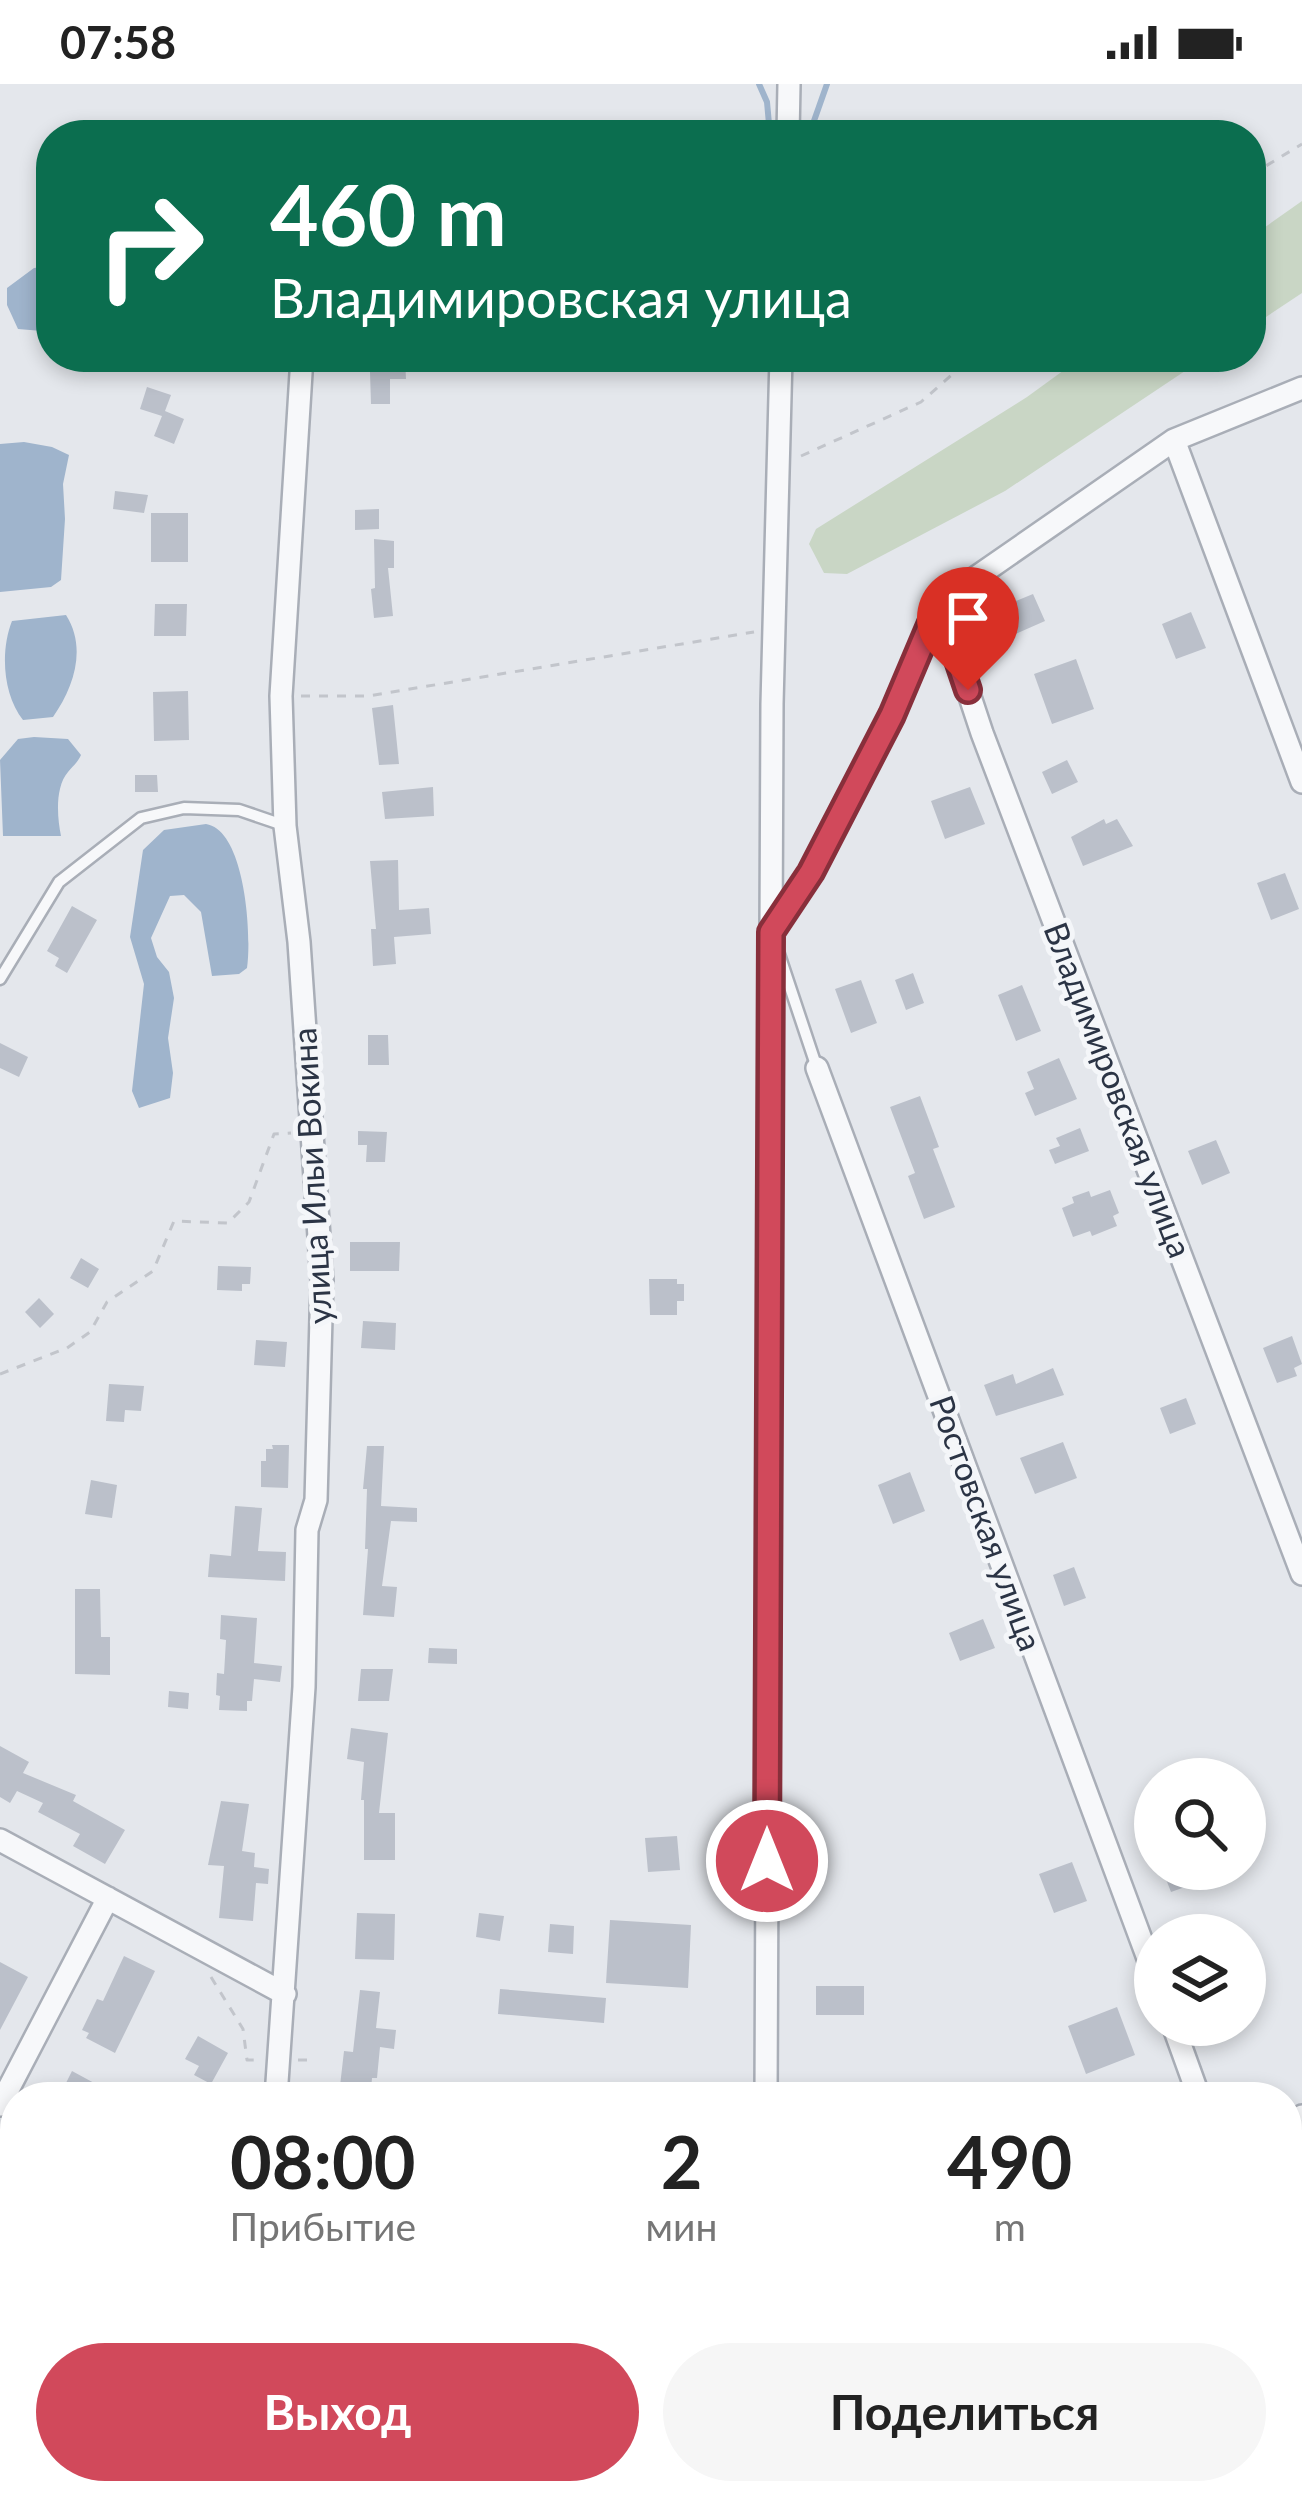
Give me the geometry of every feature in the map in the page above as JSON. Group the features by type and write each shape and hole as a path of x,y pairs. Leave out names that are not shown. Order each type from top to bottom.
{"street":[{"path":"788,120 789,84"},
{"name":"улица Ильи Вокина","path":"276,2082 304,1688 307,1530 316,1501 322,1281 285,826 281,695 301,372"},
{"path":"766,2082 771,932 780,372"},
{"path":"939,604 1174,440 1302,388"},
{"path":"1174,440 1302,782"},
{"name":"Владимировская улица","path":"939,604 982,733 1302,1574"},
{"name":"Ростовская улица","path":"817,1068 1134,1921"},
{"path":"0,1840 285,1994"},
{"path":"12,2082 108,1898"},
{"path":"1181,2046 1194,2082"}],"lane":[{"path":"817,1068 771,932 811,872 892,715 939,604"},
{"path":"0,979 59,882 141,818 184,808 239,810 285,826"}],"path":[{"path":"1266,166 1302,144"},
{"path":"777,466 922,402 955,372"},
{"path":"281,695 368,696 774,628"},
{"path":"0,1374 67,1348 90,1332 107,1302 153,1271 174,1221 228,1223 249,1202 274,1134 310,1132"},
{"path":"210,1976 243,2029 247,2060 316,2060"}],"green space":[{"path":"1302,201 1302,293 1266,317 1266,226"},
{"path":"1061,372 1184,372 1005,491 847,574 824,573 809,544 816,529"}],"water":[{"path":"34,268 36,330 18,329 7,305 7,288"},
{"path":"24,442 69,455 63,484 61,580 51,587 0,592 0,444"},
{"path":"66,615 77,654 67,693 53,717 23,720 11,698 6,672 12,621"},
{"path":"18,739 68,739 81,755 59,794 61,836 3,836 0,760"},
{"path":"206,824 230,844 237,863 247,909 247,968 239,974 212,976 201,912 184,895 170,896 151,938 169,972 174,998 168,1038 173,1073 170,1098 139,1108 132,1091 144,984 130,937 143,850 164,830"}],"building":[{"path":"370,372 406,372 406,379 390,379 390,404 371,404"},
{"path":"147,387 171,395 165,411 184,419 174,444 154,436 162,416 140,409"},
{"path":"115,491 148,495 144,513 113,509"},
{"path":"379,509 379,529 355,530 355,510"},
{"path":"151,513 188,513 188,562 151,562"},
{"path":"374,539 394,541 394,568 388,568 393,616 374,618"},
{"path":"1033,594 1045,621 1013,635 1001,607"},
{"path":"155,604 187,604 186,636 154,636"},
{"path":"1191,612 1206,648 1176,659 1162,624"},
{"path":"1076,659 1094,709 1052,724 1034,674"},
{"path":"188,691 189,740 154,741 153,692"},
{"path":"393,705 399,764 379,765 372,708"},
{"path":"1067,760 1078,782 1052,794 1042,772"},
{"path":"135,775 157,775 158,792 135,792"},
{"path":"433,787 434,816 385,819 382,792"},
{"path":"970,787 985,824 945,839 931,801"},
{"path":"1104,819 1106,824 1117,819 1133,846 1083,866 1071,837"},
{"path":"398,860 399,910 429,908 431,934 394,937 396,964 373,966 371,929 376,929 370,861"},
{"path":"1285,873 1299,909 1271,920 1257,883"},
{"path":"72,906 97,920 67,973 55,966 59,958 47,951"},
{"path":"913,973 924,1003 906,1010 895,980"},
{"path":"861,980 877,1023 851,1033 835,989"},
{"path":"1022,985 1041,1031 1016,1041 998,995"},
{"path":"368,1035 388,1035 389,1065 368,1065"},
{"path":"0,1043 28,1057 19,1077 0,1068"},
{"path":"1059,1058 1077,1099 1035,1116 1025,1093 1034,1089 1027,1072"},
{"path":"920,1096 955,1207 924,1219 908,1176 915,1173 890,1107"},
{"path":"1080,1128 1089,1151 1055,1164 1049,1150 1060,1146 1056,1138"},
{"path":"358,1131 387,1132 385,1162 366,1162 367,1145 358,1145"},
{"path":"1216,1140 1230,1173 1202,1185 1188,1151"},
{"path":"1110,1190 1119,1213 1113,1216 1117,1226 1092,1236 1090,1231 1073,1237 1062,1208 1074,1203 1072,1197"},
{"path":"350,1242 400,1242 399,1271 350,1271"},
{"path":"81,1258 99,1269 88,1288 70,1278"},
{"path":"218,1266 251,1267 250,1284 242,1284 242,1291 217,1290"},
{"path":"649,1279 677,1279 677,1284 684,1284 684,1301 677,1301 677,1315 650,1315"},
{"path":"39,1298 54,1314 40,1328 25,1312"},
{"path":"363,1321 396,1323 395,1350 361,1348"},
{"path":"1292,1336 1302,1364 1294,1368 1297,1376 1277,1383 1263,1348"},
{"path":"256,1340 287,1342 285,1367 254,1365"},
{"path":"1053,1368 1064,1395 996,1416 984,1385 1013,1374 1016,1384"},
{"path":"109,1384 144,1386 141,1411 125,1410 124,1422 106,1421"},
{"path":"1186,1398 1196,1424 1170,1434 1160,1408"},
{"path":"1063,1442 1077,1478 1035,1494 1020,1458"},
{"path":"272,1445 289,1445 288,1488 261,1487 261,1461 266,1461 266,1449 273,1449"},
{"path":"367,1446 384,1446 381,1506 417,1508 417,1522 391,1521 382,1586 397,1587 394,1617 363,1615"},
{"path":"910,1472 925,1511 893,1524 878,1485"},
{"path":"91,1480 117,1485 112,1518 85,1514"},
{"path":"235,1506 262,1508 258,1551 286,1552 285,1581 208,1577 210,1554 231,1556"},
{"path":"1074,1567 1086,1598 1064,1606 1053,1575"},
{"path":"75,1589 100,1589 101,1637 110,1637 110,1675 75,1674"},
{"path":"221,1615 257,1618 254,1663 282,1666 280,1682 254,1679 247,1711 219,1710 217,1673 224,1674 226,1640 220,1639"},
{"path":"983,1619 995,1648 960,1661 949,1633"},
{"path":"429,1648 457,1649 457,1664 428,1663"},
{"path":"361,1669 393,1669 389,1701 358,1701"},
{"path":"169,1691 189,1693 188,1709 168,1707"},
{"path":"351,1728 388,1733 379,1813 395,1813 395,1860 364,1860 364,1762 347,1759"},
{"path":"0,1746 29,1762 23,1773 76,1795 73,1801 125,1830 105,1864 73,1846 80,1834 38,1812 43,1803 17,1791 10,1803 0,1797"},
{"path":"221,1801 249,1804 242,1851 255,1853 254,1867 269,1869 268,1884 256,1883 253,1921 219,1918 224,1866 208,1865"},
{"path":"677,1836 680,1870 648,1872 645,1838"},
{"path":"1072,1862 1087,1901 1054,1913 1039,1874"},
{"path":"357,1913 395,1914 394,1960 355,1959"},
{"path":"479,1913 504,1916 500,1941 476,1937"},
{"path":"610,1920 691,1925 688,1988 606,1983"},
{"path":"550,1924 574,1926 573,1954 548,1952"},
{"path":"124,1956 155,1971 115,2053 86,2038 89,2033 82,2030 97,1999 103,2001"},
{"path":"0,1962 28,1977 0,2030"},
{"path":"816,1986 864,1986 864,2015 816,2015"},
{"path":"500,1989 606,1998 604,2023 498,2014"},
{"path":"360,1990 380,1992 376,2028 396,2030 394,2049 380,2047 377,2078 372,2082 340,2082 344,2051 353,2052"},
{"path":"1117,2007 1135,2055 1086,2074 1068,2026"},
{"path":"198,2036 228,2053 212,2082 194,2075 199,2066 185,2059"},
{"path":"72,2071 92,2082 66,2082"}],"waterway":[{"path":"759,84 769,120"},
{"path":"814,120 827,84"}],"route":[{"path":"767,1861 771,932 811,872 892,715 939,604 968,690"}]}
